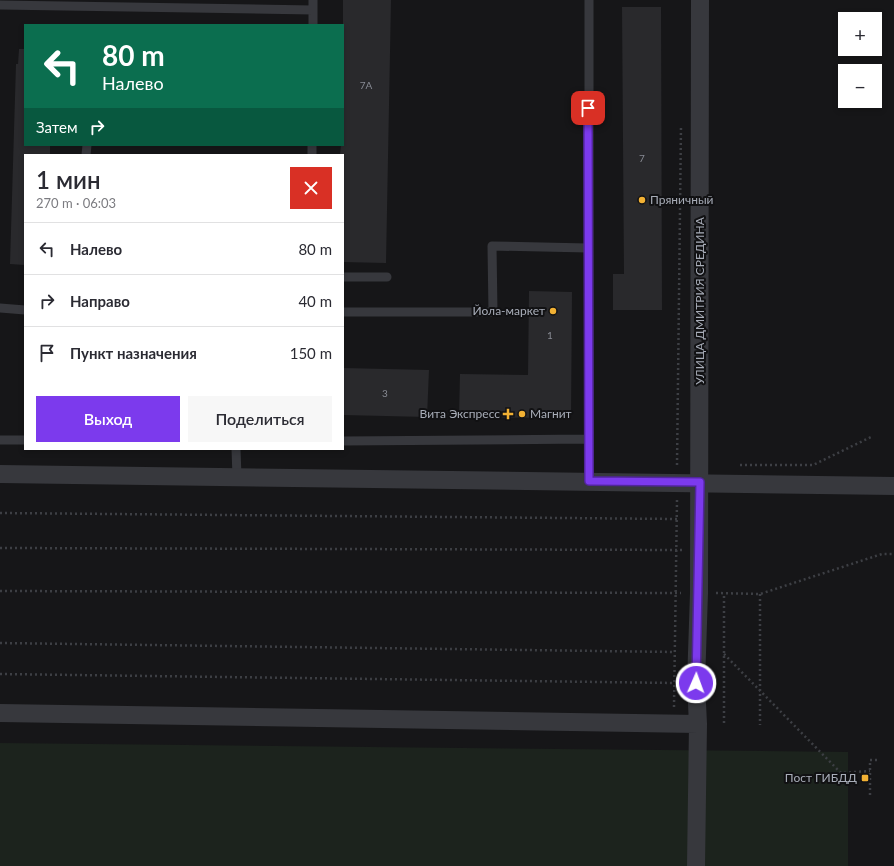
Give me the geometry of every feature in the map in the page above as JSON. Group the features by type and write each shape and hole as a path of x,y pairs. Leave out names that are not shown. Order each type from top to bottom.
{"street":[{"name":"УЛИЦА ДМИТРИЯ СРЕДИНА","path":"698,724 696,683 699,593 700,482 700,0"},
{"path":"0,474 700,482 894,486"},
{"path":"0,713 698,724 696,866"}],"lane":[{"path":"313,24 314,0"},
{"path":"588,0 589,481"},
{"path":"0,4 313,10"},
{"path":"344,312 493,312 492,246 588,248"},
{"path":"344,277 387,277"},
{"path":"0,308 24,310"},
{"path":"344,440 588,439"},
{"path":"0,440 24,440"},
{"path":"236,450 237,477"}],"path":[{"path":"674,723 681,118"},
{"path":"738,465 814,465 871,437"},
{"path":"677,464 700,464"},
{"path":"0,513 699,519"},
{"path":"0,548 699,550"},
{"path":"0,591 760,594 882,554 894,554"},
{"path":"724,593 724,723"},
{"path":"760,594 760,725"},
{"path":"0,643 697,652"},
{"path":"724,654 841,773 870,771"},
{"path":"0,674 696,683"},
{"path":"870,795 870,760 877,760"}],"shaded area":[{"path":"0,743 848,752 848,866 0,866"}],"building":[{"path":"343,0 391,0 386,263 344,262 344,154 340,154 341,146 344,146"},
{"path":"622,7 661,7 662,310 613,310 613,274 624,274"},
{"path":"19,49 24,49 24,146 50,146 50,154 24,154 24,265 10,264 16,64 18,64"},
{"path":"529,291 572,292 571,418 459,417 460,374 528,375"},
{"path":"344,368 429,370 427,417 344,415"}],"place":[{"name":"Пряничный","path":"642,200"},
{"name":"Йола-маркет","path":"553,311"},
{"name":"Вита Экспресс","path":"508,414"},
{"name":"Магнит","path":"522,414"},
{"name":"Пост ГИБДД","path":"865,778"}],"route":[{"path":"588,108 589,481 700,482 699,593 696,683"}]}
